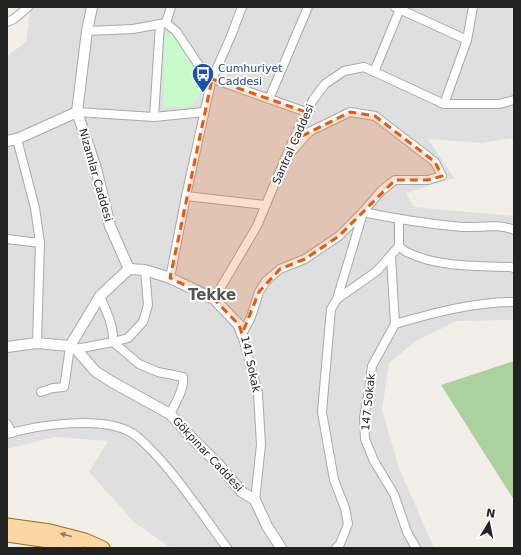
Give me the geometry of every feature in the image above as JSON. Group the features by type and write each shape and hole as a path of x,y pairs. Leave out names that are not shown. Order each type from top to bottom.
{"main road":[{"path":"7,525 50,531 85,540 103,548"},
{"path":"7,535 49,541 77,548"}],"street":[{"path":"7,22 14,19 28,7"},
{"name":"Nizamlar Caddesi","path":"92,7 87,31 77,112 96,168 110,226 129,269"},
{"path":"170,278 186,196 212,79 242,7"},
{"path":"269,99 308,7"},
{"path":"444,104 466,40 474,7"},
{"path":"154,117 163,24 169,8"},
{"path":"374,72 397,8 466,40"},
{"path":"87,31 133,28 163,24 176,31 208,77 306,112"},
{"name":"Santral Caddesi","path":"214,299 257,226 312,100 325,84 344,71 364,68 444,104 498,104 514,100"},
{"path":"37,343 40,243 35,208 12,140 77,112 154,117 204,112"},
{"name":"141 Sokak","path":"255,500 261,445 258,393 242,334 251,317 259,292 266,281 280,269 305,259 339,236 381,191 396,180 428,180 442,176 435,162 375,116 350,112 309,132 285,159"},
{"path":"186,196 265,205"},
{"path":"336,548 340,544 348,524 345,508 334,480 322,412 332,309 337,299 363,212 399,220 464,227 492,226 514,230"},
{"path":"337,299 377,271 391,257 399,246 399,220"},
{"path":"7,239 40,243"},
{"path":"399,246 409,253 432,261 449,264 514,268"},
{"path":"391,257 395,324 432,314 496,302 514,302"},
{"path":"42,392 53,388 64,387 73,347 100,296 129,269 145,270 170,278 214,299 239,325 242,334"},
{"path":"7,347 37,343 73,347 113,342 128,338 143,322 148,305 145,270"},
{"path":"100,296 114,334 113,342"},
{"name":"147 Sokak","path":"395,324 372,366 364,418 365,438 374,461 394,494 407,532 416,548"},
{"path":"113,342 138,364 158,372 183,377 184,381 170,414"},
{"name":"Gökpınar Caddesi","path":"73,347 95,371 170,414 219,465 242,492 255,500 267,526 281,548"},
{"path":"7,424 9,434 25,429 60,424 96,423 115,426 132,433 170,470 228,548"}],"highlighted area":[{"path":"212,79 306,112 292,141 350,112 375,116 435,162 442,176 428,180 395,180 339,236 305,259 280,269 259,292 242,334 239,325 214,299 170,278"}],"shaded area":[{"path":"31,7 514,7 514,138 481,143 428,139 454,178 406,193 414,207 514,216 514,320 457,321 416,341 389,363 382,410 399,468 434,548 207,548 205,546 202,548 171,548 135,523 89,472 108,441 55,437 7,449 7,56 26,42"}],"green space":[{"path":"165,32 174,35 205,85 193,105 184,107 163,107"},
{"path":"514,361 514,500 441,385"}],"place":[{"name":"Cumhuriyet Caddesi","path":"203,94"}],"district":[{"name":"Tekke","path":"212,295"}]}
